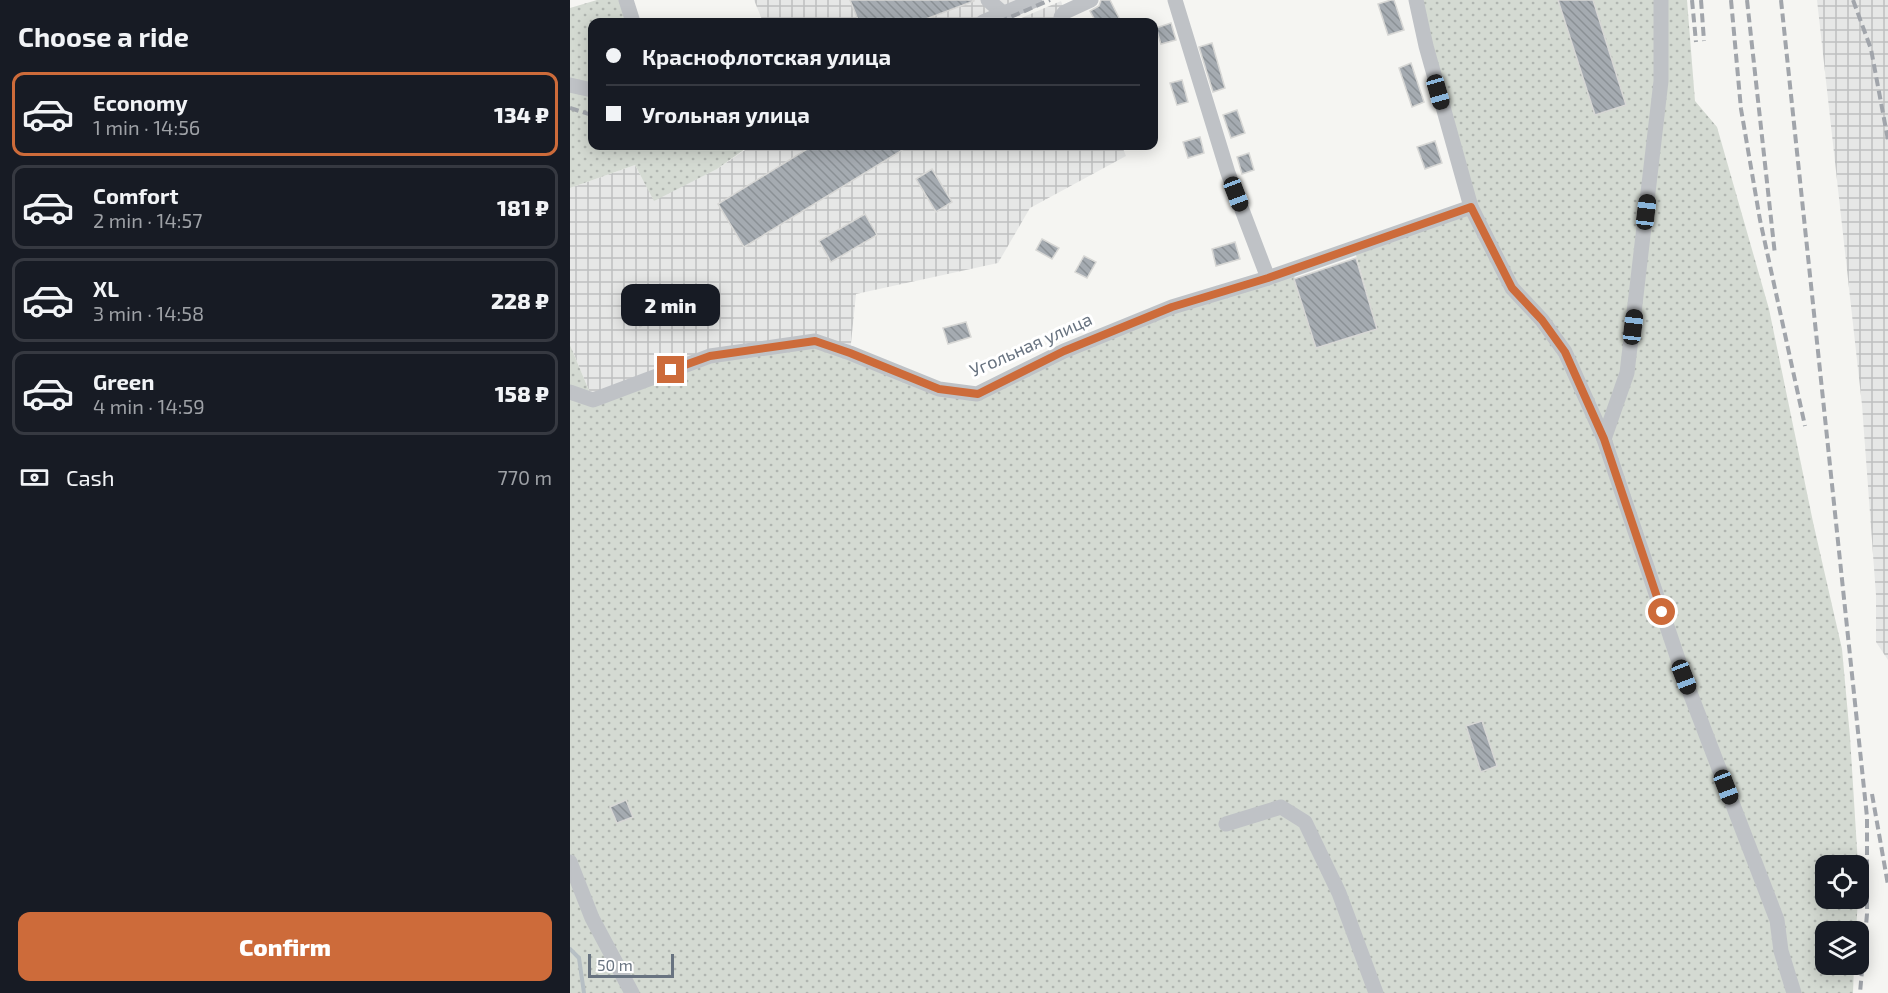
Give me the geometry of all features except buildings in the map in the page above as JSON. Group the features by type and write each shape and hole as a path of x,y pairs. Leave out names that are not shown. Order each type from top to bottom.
{"street":[{"path":"626,0 632,18"},
{"path":"988,0 1004,14"},
{"path":"994,18 1035,0"},
{"path":"1061,17 1065,12 1091,0"},
{"path":"1175,0 1228,173 1268,278"},
{"path":"1416,0 1426,46 1471,207 1512,288 1542,320 1565,352 1604,439 1684,677 1777,920 1780,951 1794,993"},
{"path":"1604,439 1627,373 1661,81 1661,0"},
{"path":"570,85 588,89"},
{"name":"Угольная улица","path":"570,392 593,400 710,356 815,341 939,389 978,394 1064,351 1132,322 1172,307 1268,278 1471,207"},
{"path":"1226,824 1281,807 1305,822 1339,893 1376,993"},
{"path":"570,862 575,879 602,938 632,993"}],"shaded area":[{"path":"597,0 626,0 632,18 588,18 588,150 743,150 717,169 654,201 635,165 570,188 570,8"},
{"path":"754,0 1035,0 992,18 761,18"},
{"path":"1419,0 1687,0 1695,101 1717,127 1769,309 1842,649 1857,855 1815,855 1815,909 1857,909 1857,921 1815,921 1815,975 1854,975 1853,993 570,993 570,345 593,400 710,356 815,341 977,394 1064,351 1292,269 1316,348 1377,329 1354,248 1471,207"},
{"path":"1817,0 1888,0 1888,660 1876,642 1876,595 1862,405"},
{"path":"1061,1 1067,18 1021,18"},
{"path":"745,150 1124,150 1126,156 1030,208 998,263 856,294 850,353 593,400 570,345 570,188 635,165 654,200 717,169"}],"waterway":[{"path":"570,949 579,958 584,993"}],"railway":[{"path":"1008,18 1050,0"},
{"path":"1692,0 1696,42"},
{"path":"1701,0 1704,41"},
{"path":"1731,0 1741,109 1760,220 1805,426"},
{"path":"1747,0 1775,255"},
{"path":"1781,0 1867,817 1867,914 1860,993"},
{"path":"1853,0 1871,49 1888,140"},
{"path":"570,108 588,114"},
{"path":"1872,794 1888,885"}],"route":[{"path":"671,370 710,356 815,341 939,389 978,394 1064,351 1132,322 1172,307 1268,278 1471,207 1512,288 1542,320 1565,352 1604,439 1662,612"}]}
